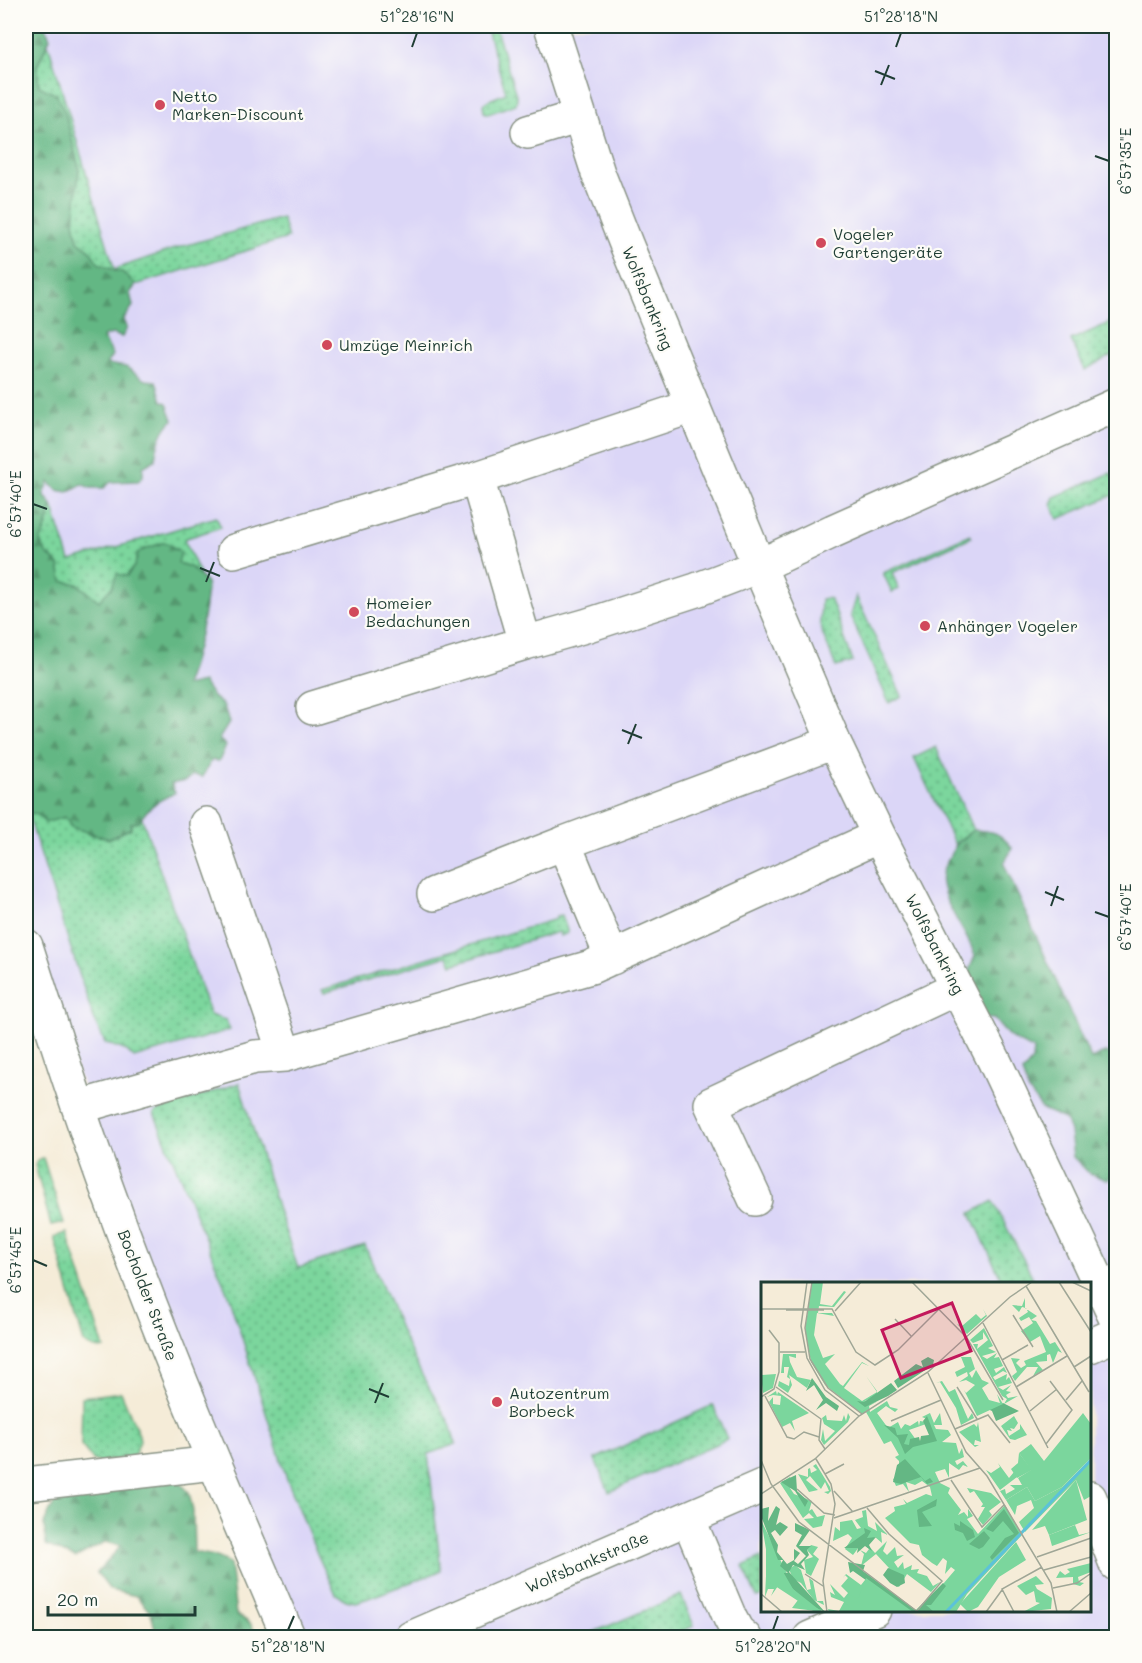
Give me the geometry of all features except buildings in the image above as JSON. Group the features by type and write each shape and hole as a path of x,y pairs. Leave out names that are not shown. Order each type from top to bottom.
{"street":[{"name":"Wolfsbankring","path":"551,26 598,173 661,330 834,742 879,836 994,1060 1116,1319"},
{"path":"528,132 580,116"},
{"path":"313,708 696,590 759,566 1116,405"},
{"path":"234,551 477,478 693,406"},
{"path":"477,478 525,643"},
{"path":"434,894 834,742"},
{"path":"206,824 285,1055"},
{"path":"79,1107 255,1057 285,1055 591,967 879,836"},
{"path":"564,843 612,958"},
{"name":"Bocholder Straße","path":"26,946 114,1209 214,1463 289,1638"},
{"path":"755,1199 711,1104 957,988"},
{"path":"1091,1345 1116,1334"},
{"path":"26,1484 214,1463"},
{"name":"Wolfsbankstraße","path":"411,1638 761,1486"},
{"path":"1092,1512 1116,1564"},
{"path":"688,1518 730,1618 737,1631 745,1638"},
{"path":"810,1638 872,1612"}],"shaded area":[{"path":"26,26 1116,26 1116,1637 290,1637 26,935"}],"green space":[{"path":"26,26 45,26 50,38 37,66 39,86 57,95 65,113 79,168 74,222 78,241 89,249 98,263 122,272 136,285 130,293 133,306 123,320 127,328 122,337 112,334 103,337 113,355 107,364 126,367 145,380 156,381 162,401 167,403 173,420 166,427 161,438 155,460 143,467 143,477 138,481 111,482 104,488 90,488 82,484 68,492 57,490 49,482 44,495 52,505 40,542 46,553 59,565 62,581 77,584 99,601 112,587 117,574 127,576 135,565 138,553 165,542 181,552 178,563 190,567 207,583 200,635 185,686 203,682 213,697 224,706 229,723 219,739 226,746 219,761 212,760 202,777 193,775 185,781 171,784 175,793 154,804 139,822 131,823 131,828 109,839 71,827 65,817 45,823 38,815 27,812 26,806"},
{"path":"486,26 495,26 517,98 516,104 488,114 484,112 483,104 506,93"},
{"path":"48,43 115,271 98,263 89,249 78,241 74,222 79,168 65,113 57,95 39,87 37,66"},
{"path":"282,218 288,238 136,285 122,272 115,271 180,247"},
{"path":"1116,320 1116,353 1085,370 1071,340"},
{"path":"1111,473 1116,483 1116,494 1058,519 1051,504 1054,497"},
{"path":"52,505 70,561 216,517 221,527 184,539 201,576 190,567 178,563 172,546 165,542 138,553 135,565 126,576 117,574 112,587 99,601 77,584 62,581 59,565 46,553 40,541"},
{"path":"970,534 971,537 892,573 899,589 892,592 883,573"},
{"path":"856,596 902,696 889,703 850,615"},
{"path":"821,599 830,599 834,608 853,662 836,667 820,623"},
{"path":"936,747 973,830 955,845 914,758"},
{"path":"27,812 65,817 89,834 108,838 131,829 131,823 139,822 142,818 210,1015 226,1020 230,1030 134,1058 127,1051 105,1043 93,1017"},
{"path":"973,830 996,833 1012,848 1004,864 1091,1059 1107,1052 1116,1060 1116,1142 1108,1146 1116,1167 1108,1180 1090,1174 1073,1157 1070,1132 1065,1119 1042,1109 1028,1090 1022,1073 1032,1061 1033,1049 1011,1037 994,1019 976,1018 963,984 975,956 944,894 942,881 944,867 954,848"},
{"path":"562,915 568,933 560,936 558,932 452,964 448,956 324,993 322,990 556,919 556,916"},
{"path":"239,1083 298,1268 365,1246 404,1338 450,1424 456,1444 428,1454 441,1571 355,1602 336,1594 318,1556 287,1479 229,1297 154,1113"},
{"path":"43,1158 64,1223 51,1226 35,1165"},
{"path":"993,1201 1032,1276 1033,1282 994,1282 1001,1279 971,1213"},
{"path":"67,1233 104,1348 94,1348 84,1343 54,1237"},
{"path":"121,1392 140,1441 134,1455 127,1458 99,1462 93,1460 81,1445 82,1397"},
{"path":"713,1405 727,1439 609,1492 595,1459"},
{"path":"171,1473 189,1492 193,1511 194,1552 215,1556 230,1563 236,1614 250,1623 258,1637 157,1637 151,1613 136,1596 110,1590 97,1573 121,1546 105,1542 75,1558 46,1545 44,1524 50,1510 58,1499 72,1487"},
{"path":"761,1557 761,1596 757,1598 743,1566"},
{"path":"681,1595 694,1626 668,1637 594,1637 592,1633"}],"place":[{"name":"Netto Marken-Discount","path":"160,105"},
{"name":"Vogeler Gartengeräte","path":"821,243"},
{"name":"Umzüge Meinrich","path":"327,345"},
{"name":"Homeier Bedachungen","path":"354,612"},
{"name":"Anhänger Vogeler","path":"925,626"},
{"name":"Autozentrum Borbeck","path":"497,1402"}]}
